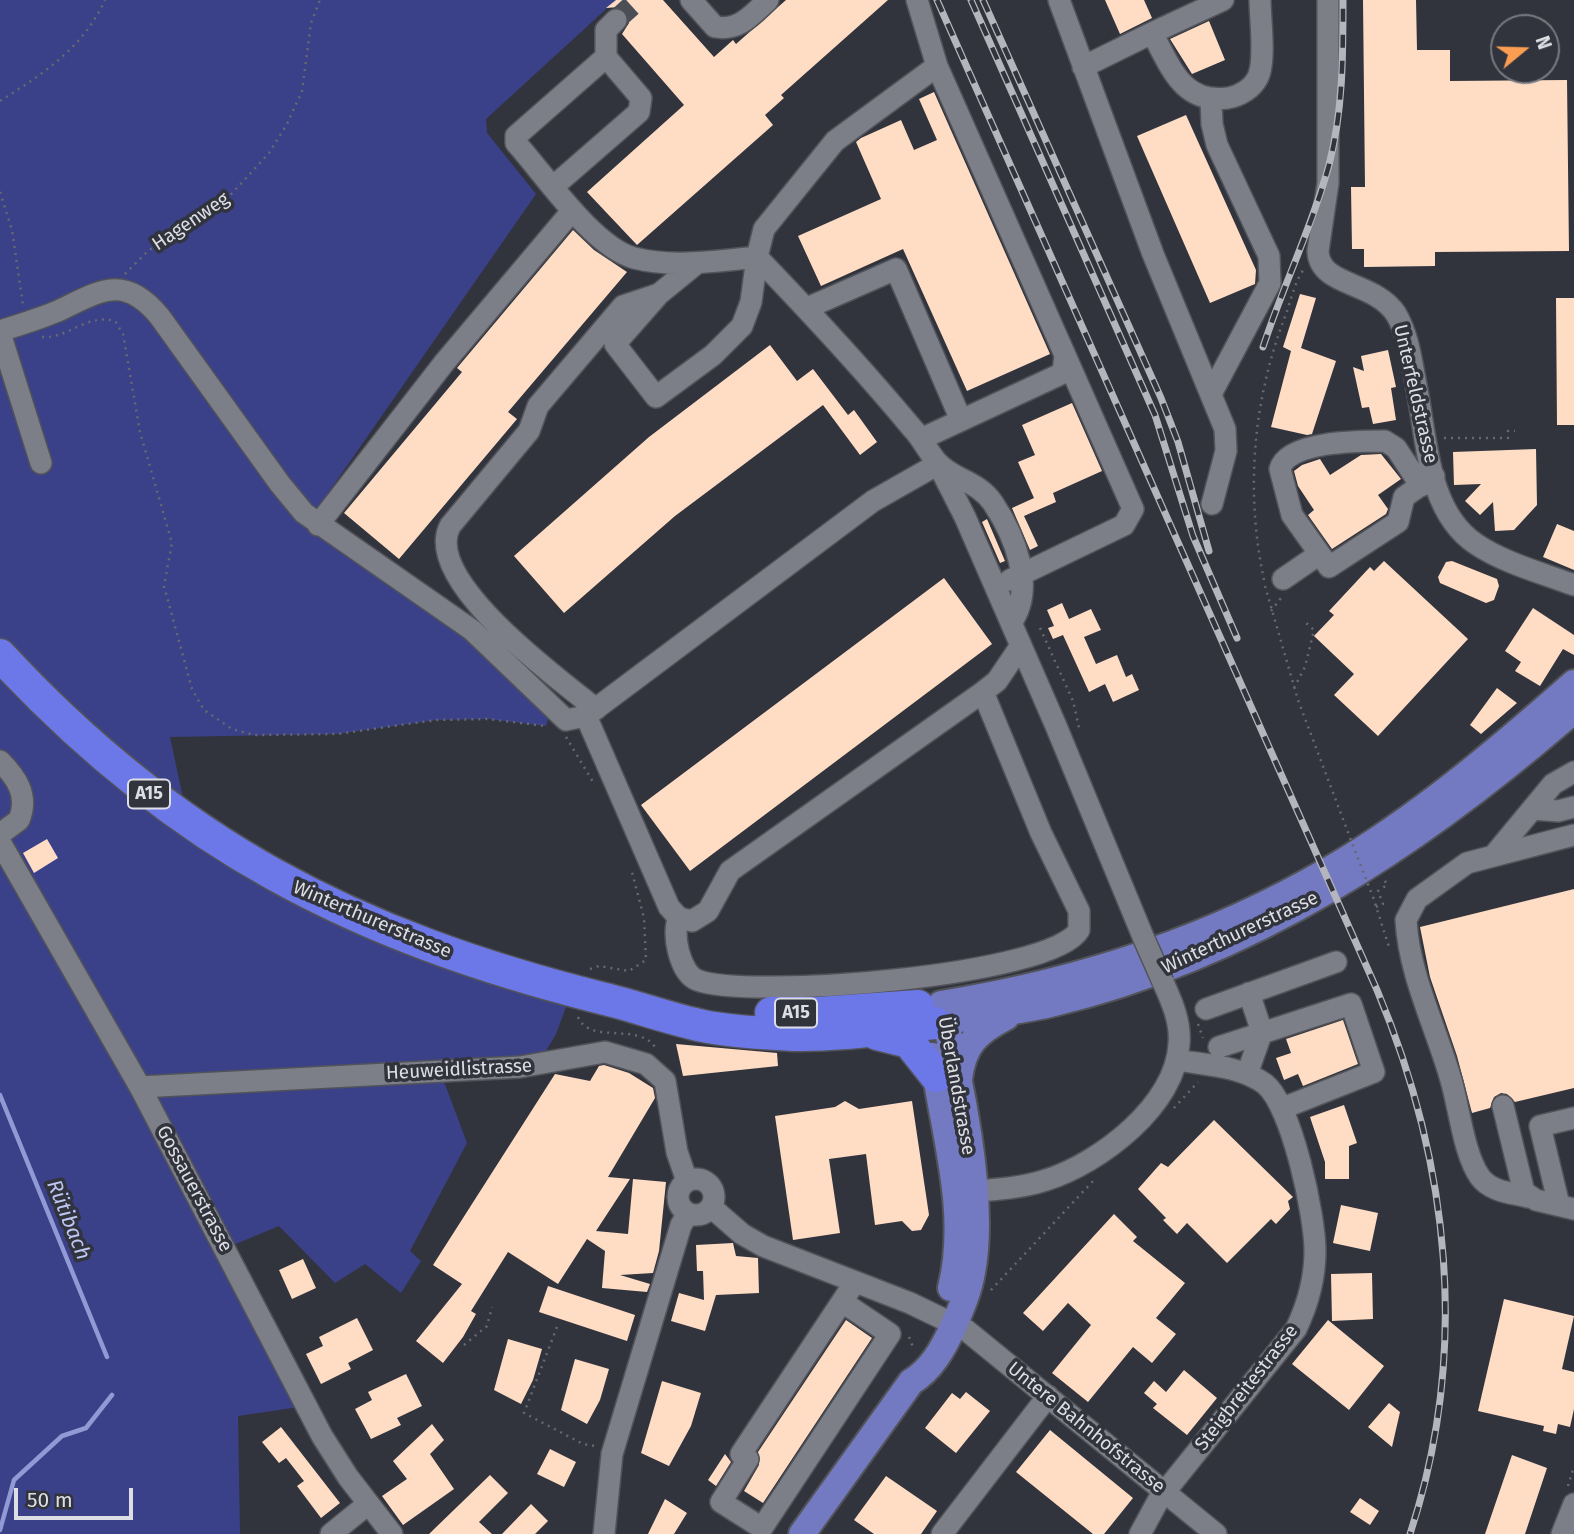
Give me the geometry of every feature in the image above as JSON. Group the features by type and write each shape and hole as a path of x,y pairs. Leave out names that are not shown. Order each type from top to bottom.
{"highway":[{"name":"Winterthurerstrasse","path":"0,655 61,718 135,782 208,836 298,890 369,923 450,955 549,985 651,1009"},
{"name":"A15","path":"651,1009 940,1016"},
{"name":"A15","path":"651,1009 690,1023 747,1032 817,1035 872,1033 940,1016"},
{"path":"872,1033 909,1042 948,1080"}],"main road":[{"name":"Winterthurerstrasse","path":"940,1016 1024,989 1091,972 1168,946 1263,905 1330,869 1426,805 1504,744 1574,683"},
{"name":"Winterthurerstrasse","path":"940,1016 1014,1012 1088,994 1189,959 1313,901 1437,821 1510,765 1574,710"},
{"path":"948,1080 969,1042 983,1028 1014,1012"},
{"name":"Überlandstrasse","path":"911,1382 913,1365 919,1353 967,1295 974,1259 948,1080 932,1044 940,1016"},
{"name":"Überlandstrasse","path":"802,1534 911,1382 929,1368 948,1319"}],"street":[{"path":"691,0 715,27 729,29 741,25 768,0"},
{"path":"916,0 937,66 1133,509 1124,525 995,586"},
{"path":"1059,0 1153,254 1225,429 1226,451 1212,504"},
{"path":"1083,67 1223,0"},
{"path":"1152,33 1176,76 1189,91 1211,100 1235,97 1251,88 1259,75 1260,0"},
{"path":"1319,261 1329,164 1328,0"},
{"path":"554,186 639,112 641,99 606,57 606,30 616,20"},
{"path":"606,57 515,137 572,211 627,255 697,263 757,257"},
{"path":"697,263 659,294 615,344 656,397 713,355 742,326 751,302 760,239 769,220 835,141 937,66"},
{"path":"1211,100 1217,145 1269,256 1270,283 1212,392"},
{"path":"314,522 572,211"},
{"path":"757,257 807,308 921,439 938,464 1011,623 1163,982 1179,1026 1177,1060 1166,1089 1126,1132 1082,1165 1044,1181 965,1192"},
{"name":"Unterfeldstrasse","path":"1319,261 1327,273 1378,295 1394,310 1405,335 1426,438 1427,481 1447,513 1468,538 1494,554 1574,585"},
{"path":"807,308 896,269 961,420"},
{"path":"41,463 1,343 29,322 97,292 117,289 141,298 153,309 280,484 314,522 472,630 566,720 591,712 855,513 893,488 938,464"},
{"path":"659,294 623,306 538,406 529,431 450,526 446,536 450,564 468,594 591,712 669,907 679,918 692,921 705,916 730,871 984,692 997,681 1020,647"},
{"path":"921,439 1063,373 1065,355"},
{"path":"1385,441 1396,448 1427,481 1404,497 1399,520 1329,567 1318,555 1292,514 1282,480 1281,465 1291,453 1307,447 1385,441"},
{"path":"938,464 972,482 987,496 999,514 1022,574 1019,612 1011,623"},
{"path":"1283,579 1318,555"},
{"path":"679,918 675,935 689,974 700,981 730,984 797,986 912,979 1008,962 1067,944 1079,930 1079,911 1041,833 984,692"},
{"path":"0,761 15,777 23,801 19,820 0,834"},
{"path":"1495,854 1558,779 1574,772"},
{"path":"1532,809 1558,811 1574,807"},
{"path":"1566,1207 1491,1187 1474,1166 1451,1080 1424,1000 1407,930 1408,912 1417,899 1467,863 1574,835"},
{"name":"Gossauerstrasse","path":"0,842 140,1087 322,1436 392,1534"},
{"path":"1206,1009 1336,962"},
{"path":"1247,1074 1262,1032 1249,993"},
{"path":"1219,1047 1348,1003 1353,1007 1375,1069 1369,1077 1283,1108"},
{"name":"Heuweidlistrasse","path":"140,1087 520,1067 605,1052 646,1064 663,1077 670,1097 677,1152 687,1181 678,1198 688,1214"},
{"name":"Steigbreitestrasse","path":"1140,1534 1165,1492 1286,1343 1309,1300 1314,1233 1283,1108 1271,1090 1247,1074 1177,1060"},
{"path":"1503,1106 1521,1185 1528,1197"},
{"path":"1566,1207 1540,1126 1574,1118"},
{"path":"604,1534 614,1448 681,1224 688,1214 698,1215 711,1207 718,1179 687,1181"},
{"path":"711,1207 742,1234 763,1246 948,1319"},
{"path":"844,1303 890,1334 762,1528 722,1502 748,1459 741,1454 844,1303 855,1282"},
{"name":"Untere Bahnhofstrasse","path":"948,1319 1048,1396 1216,1534"},
{"path":"942,1534 1048,1396"},
{"path":"331,1534 368,1504"},
{"path":"1567,1533 1574,1504"}],"path":[{"path":"0,101 65,56 88,28 105,0"},
{"name":"Hagenweg","path":"117,289 138,258 225,201 269,153 287,124 302,91 311,23 320,0"},
{"path":"0,192 10,222 19,292 35,337 52,337 97,319 115,320 121,327 132,371 140,432 172,542 164,586 192,689 204,710 232,729 254,735 337,734 436,720 502,720 551,728"},
{"path":"1319,261 1302,271 1264,385 1255,450 1254,503 1261,567 1294,688 1373,897"},
{"path":"1426,438 1508,438 1508,431 1515,431"},
{"path":"1294,688 1305,667 1314,630 1305,622"},
{"path":"1040,628 1059,670"},
{"path":"560,732 573,746 597,789"},
{"path":"586,973 599,966 634,970 646,960 647,944 632,869"},
{"path":"1375,907 1383,904 1378,891 1387,885 1384,879"},
{"path":"910,1303 909,1344 919,1353"},
{"path":"464,1345 486,1326 492,1307"},
{"path":"557,1327 524,1413 583,1444 599,1447 604,1438 614,1448"}],"shaded area":[{"path":"0,0 616,0 486,119 487,133 536,194 310,519 411,587 551,709 546,726 488,719 436,720 337,734 170,737 188,822 219,843 572,991 556,1034 537,1066 440,1071 467,1143 410,1251 421,1261 401,1293 365,1264 335,1283 279,1226 226,1248 306,1406 238,1416 240,1534 0,1534"}],"building":[{"path":"616,0 663,0 714,57 733,40 736,44 786,0 888,0 781,95 784,98 765,115 773,125 637,245 587,192 684,105 622,34 629,23 626,11 619,7 606,8"},
{"path":"1105,0 1144,0 1152,18 1120,34"},
{"path":"1363,0 1416,0 1417,50 1450,50 1450,81 1560,84 1560,80 1567,80 1569,251 1435,252 1435,266 1364,267 1364,249 1352,249 1351,187 1365,187"},
{"path":"1209,21 1225,60 1192,74 1170,39"},
{"path":"934,92 1050,354 967,391 903,249 821,286 798,236 881,199 856,142 861,138 901,120 914,150 937,140 919,99"},
{"path":"1186,115 1256,270 1255,284 1210,303 1137,136"},
{"path":"573,230 594,250 627,272 508,412 517,419 399,559 344,513 462,372 457,368"},
{"path":"1300,294 1316,298 1301,348 1336,361 1312,434 1307,435 1271,427 1291,351 1283,347"},
{"path":"1556,298 1574,298 1574,425 1557,425"},
{"path":"770,345 797,381 813,369 848,415 854,410 877,442 860,455 823,405 675,516 564,613 514,556 649,437"},
{"path":"1388,350 1396,387 1391,388 1396,420 1373,424 1369,407 1362,408 1353,367 1364,371 1361,356"},
{"path":"1072,403 1102,471 1053,493 1056,502 1024,516 1038,546 1030,550 1012,508 1034,498 1018,462 1035,455 1022,425"},
{"path":"1536,449 1537,505 1514,530 1495,531 1493,502 1480,515 1465,501 1481,484 1454,485 1453,452"},
{"path":"1381,454 1401,479 1378,495 1388,509 1386,514 1332,549 1308,515 1314,510 1298,486 1294,471 1320,459 1330,475 1361,455"},
{"path":"987,519 1005,561 1000,563 982,522"},
{"path":"1557,524 1574,531 1574,570 1543,557"},
{"path":"1384,561 1468,639 1378,736 1334,695 1354,674 1314,636 1334,615 1329,611 1370,567 1374,571"},
{"path":"1452,561 1497,579 1499,586 1494,600 1486,603 1440,583 1438,577 1446,562"},
{"path":"944,578 992,644 690,871 641,805"},
{"path":"1062,603 1069,619 1091,609 1101,630 1084,637 1096,664 1117,655 1126,677 1132,674 1139,690 1113,702 1105,684 1089,692 1063,635 1053,639 1048,628 1054,626 1047,610"},
{"path":"1533,608 1574,635 1574,655 1563,649 1540,686 1515,671 1521,662 1505,651"},
{"path":"1497,688 1517,703 1481,734 1470,725"},
{"path":"47,839 58,858 34,873 23,853"},
{"path":"1574,889 1574,1088 1515,1102 1507,1094 1501,1093 1494,1097 1490,1108 1472,1113 1457,1056 1430,977 1420,927"},
{"path":"1343,1020 1358,1064 1303,1086 1298,1074 1284,1080 1276,1058 1291,1053 1286,1039"},
{"path":"676,1044 777,1053 778,1066 683,1076"},
{"path":"604,1065 629,1073 653,1088 655,1098 608,1177 630,1179 596,1231 628,1234 633,1179 666,1182 659,1251 653,1273 620,1275 650,1284 647,1292 602,1288 605,1251 587,1239 558,1284 508,1252 471,1311 476,1314 463,1337 443,1363 416,1341 462,1284 433,1265 555,1074 590,1081 599,1066"},
{"path":"845,1101 859,1109 912,1101 929,1215 921,1230 912,1231 902,1221 875,1225 866,1154 829,1159 840,1233 793,1240 775,1116 835,1107"},
{"path":"1344,1105 1357,1143 1349,1146 1349,1179 1325,1179 1325,1162 1310,1117"},
{"path":"1214,1120 1293,1197 1288,1201 1290,1209 1276,1224 1271,1219 1227,1263 1187,1223 1177,1234 1163,1220 1166,1218 1138,1189 1161,1163 1168,1167"},
{"path":"1341,1205 1378,1213 1370,1251 1333,1243"},
{"path":"1114,1214 1137,1237 1133,1241 1185,1283 1156,1318 1176,1334 1152,1363 1133,1347 1088,1402 1052,1373 1091,1325 1068,1303 1043,1331 1023,1313"},
{"path":"733,1243 736,1256 758,1258 759,1293 716,1295 705,1331 671,1321 679,1293 704,1300 703,1271 697,1271 696,1245"},
{"path":"303,1259 316,1288 292,1299 279,1270"},
{"path":"1372,1273 1373,1319 1332,1321 1331,1274"},
{"path":"548,1286 635,1315 627,1341 539,1312"},
{"path":"1504,1299 1574,1316 1562,1369 1574,1372 1574,1409 1570,1427 1558,1424 1556,1434 1543,1431 1544,1426 1478,1411"},
{"path":"357,1318 373,1350 348,1363 351,1369 321,1384 306,1354 323,1346 319,1337"},
{"path":"846,1320 872,1338 763,1503 744,1491 759,1465 758,1452"},
{"path":"1328,1320 1384,1366 1349,1410 1292,1364"},
{"path":"508,1339 542,1349 533,1380 521,1404 494,1390"},
{"path":"575,1359 609,1369 600,1400 587,1424 561,1410"},
{"path":"1184,1370 1217,1398 1187,1435 1153,1408 1157,1404 1144,1393 1154,1381 1166,1392"},
{"path":"406,1374 422,1406 397,1418 401,1425 371,1439 355,1409 372,1400 368,1392"},
{"path":"662,1381 701,1393 691,1426 669,1466 641,1453"},
{"path":"966,1392 990,1411 956,1453 925,1428 952,1393 960,1399"},
{"path":"1389,1403 1400,1412 1392,1447 1368,1427"},
{"path":"432,1424 444,1440 430,1454 454,1489 403,1525 382,1496 407,1479 393,1461"},
{"path":"281,1427 340,1503 321,1518 297,1486 304,1481 286,1458 279,1463 262,1442"},
{"path":"1050,1430 1133,1498 1104,1534 1093,1534 1016,1472"},
{"path":"550,1449 576,1462 564,1487 537,1474"},
{"path":"725,1454 731,1462 716,1486 708,1480"},
{"path":"1512,1455 1547,1468 1525,1534 1485,1534"},
{"path":"490,1475 508,1493 479,1522 492,1534 429,1534"},
{"path":"886,1476 937,1511 921,1534 874,1534 854,1520"},
{"path":"1360,1498 1379,1511 1370,1525 1350,1512"},
{"path":"665,1499 687,1513 674,1534 648,1534"},
{"path":"531,1504 548,1521 535,1534 502,1534"}],"waterway":[{"name":"Rütibach","path":"0,1095 107,1357"},
{"name":"Rütibach","path":"0,1530 14,1480 62,1436 86,1428 112,1395"}],"tunnel":[{"path":"616,20 638,0"}],"railway":[{"path":"937,0 1377,990 1402,1056 1421,1123 1435,1191 1443,1259 1445,1328 1440,1397 1429,1466 1410,1534"},
{"path":"971,0 1155,415 1193,536 1237,638"},
{"path":"983,0 1161,398 1178,442 1209,551"},
{"path":"1263,347 1314,211 1334,145 1340,104 1343,0"}]}
